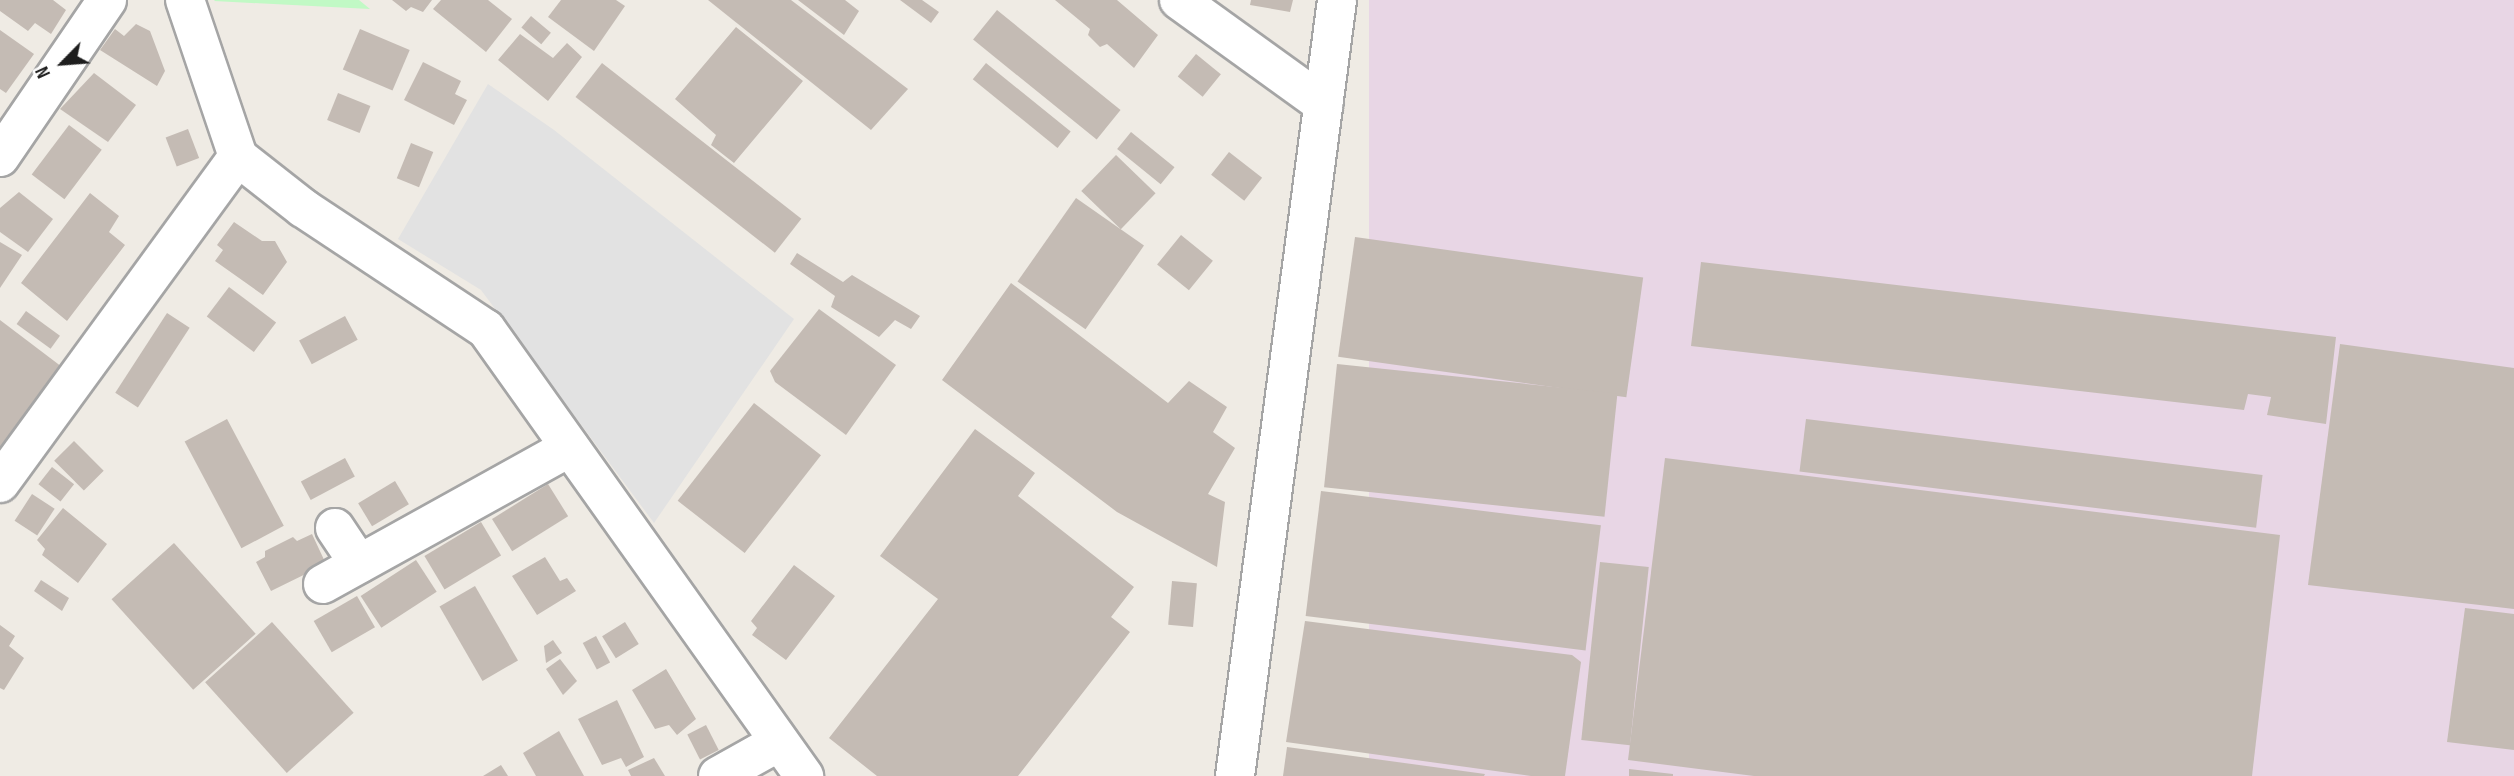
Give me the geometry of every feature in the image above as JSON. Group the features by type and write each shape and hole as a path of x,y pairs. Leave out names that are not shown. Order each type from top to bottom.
{"street":[{"path":"0,157 107,0"},
{"path":"185,0 238,157 303,208 486,329 804,776"},
{"path":"1179,0 1323,104"},
{"path":"1235,776 1337,0"},
{"path":"0,483 238,157"},
{"path":"323,583 570,447"},
{"path":"335,528 359,564"},
{"path":"718,776 779,742"}],"shaded area":[{"path":"1369,0 2514,0 2514,776 1369,776"},
{"path":"488,84 554,130 794,319 654,523 481,290 398,239"}],"green space":[{"path":"215,0 359,0 370,9 214,1"}],"building":[{"path":"0,0 53,0 66,10 51,34 35,23 28,31 0,11"},
{"path":"392,0 432,0 423,12 411,7 406,11"},
{"path":"441,0 488,0 512,19 486,52 433,9"},
{"path":"561,0 616,0 625,6 594,51 548,17"},
{"path":"708,0 791,0 908,89 871,130"},
{"path":"798,0 845,0 859,11 844,35"},
{"path":"900,0 922,0 939,12 931,23"},
{"path":"1055,0 1117,0 1158,35 1134,68 1107,44 1100,47 1088,35 1090,29"},
{"path":"1251,0 1293,0 1290,12 1250,5"},
{"path":"997,10 1121,110 1097,140 973,40"},
{"path":"531,16 551,33 541,44 521,27"},
{"path":"136,24 150,31 165,71 157,86 100,50 115,29 124,36"},
{"path":"736,27 803,81 734,163 711,145 716,135 675,99"},
{"path":"360,29 410,50 393,91 343,70"},
{"path":"0,30 34,54 6,93 0,89"},
{"path":"520,34 553,58 567,43 582,57 548,101 498,60"},
{"path":"1196,54 1221,74 1203,97 1178,77"},
{"path":"423,62 461,81 455,94 467,100 454,125 404,100"},
{"path":"602,63 801,219 775,253 576,97"},
{"path":"986,63 1071,132 1057,148 973,79"},
{"path":"94,73 136,105 108,142 60,109"},
{"path":"338,93 370,106 360,133 327,120"},
{"path":"69,125 102,150 64,199 32,175"},
{"path":"188,129 199,158 177,167 166,138"},
{"path":"1131,132 1175,167 1161,184 1117,149"},
{"path":"411,143 433,152 419,187 397,178"},
{"path":"1229,152 1262,178 1244,201 1211,175"},
{"path":"1116,155 1156,193 1121,229 1081,191"},
{"path":"19,192 53,219 28,252 0,232 0,208"},
{"path":"90,193 119,216 109,232 125,245 67,321 21,283"},
{"path":"1076,198 1144,246 1085,329 1017,282"},
{"path":"234,222 262,241 275,241 287,262 263,295 215,261 223,250 217,245"},
{"path":"1181,235 1213,261 1189,290 1157,265"},
{"path":"1355,237 1643,277 1626,397 1338,357"},
{"path":"0,242 22,255 0,288"},
{"path":"797,253 843,282 852,275 920,316 911,329 895,320 879,337 831,307 835,296 790,264"},
{"path":"1701,262 2336,337 2326,424 2267,415 2271,397 2248,394 2244,410 1691,346"},
{"path":"1011,283 1168,403 1189,381 1227,407 1213,432 1235,448 1208,494 1225,502 1217,567 1117,512 942,380"},
{"path":"229,287 276,323 254,352 207,317"},
{"path":"819,309 896,365 846,435 775,382 770,371"},
{"path":"26,311 60,336 51,349 17,324"},
{"path":"167,313 190,328 138,407 115,393"},
{"path":"345,316 358,340 312,364 299,340"},
{"path":"0,320 66,370 0,463"},
{"path":"2340,344 2514,368 2514,609 2308,585"},
{"path":"1337,364 1617,393 1604,517 1324,487"},
{"path":"754,403 821,455 745,553 678,501"},
{"path":"227,419 284,526 241,548 185,442"},
{"path":"1806,419 2263,475 2256,528 1800,472"},
{"path":"975,429 1035,473 1018,496 1134,587 1111,617 1130,632 1018,776 877,776 829,738 938,599 880,556"},
{"path":"74,441 104,471 84,490 54,461"},
{"path":"345,458 355,477 311,500 301,481"},
{"path":"1665,458 2280,535 2252,776 1754,776 1628,760"},
{"path":"52,467 74,484 61,502 38,484"},
{"path":"395,481 409,504 372,526 358,503"},
{"path":"548,484 568,516 512,551 492,519"},
{"path":"1321,491 1601,525 1586,650 1306,616"},
{"path":"32,494 55,509 37,536 15,521"},
{"path":"63,508 107,544 78,583 42,555 45,549 37,540"},
{"path":"481,522 501,555 445,589 424,556"},
{"path":"312,534 326,564 271,591 256,562 265,557 265,551 293,537 297,541"},
{"path":"174,543 256,634 193,690 112,599"},
{"path":"545,557 560,581 567,578 576,591 537,615 512,576"},
{"path":"416,560 437,592 381,628 361,596"},
{"path":"1600,562 1649,567 1630,745 1581,740"},
{"path":"794,565 835,596 786,660 752,635 757,628 751,621"},
{"path":"41,580 69,598 62,611 34,591"},
{"path":"1172,581 1197,583 1193,627 1168,625"},
{"path":"475,586 518,660 482,681 439,606"},
{"path":"357,596 375,627 332,652 314,621"},
{"path":"2465,608 2514,614 2514,750 2447,742"},
{"path":"1305,621 1572,655 1581,662 1565,776 1531,776 1286,742"},
{"path":"272,622 354,713 287,773 205,682"},
{"path":"625,622 639,644 616,658 602,636"},
{"path":"0,625 15,636 9,646 24,658 4,690 0,688"},
{"path":"596,636 610,662 597,670 583,643"},
{"path":"553,640 562,653 546,663 544,646"},
{"path":"560,659 577,681 563,695 546,669"},
{"path":"666,669 696,719 677,735 669,725 655,729 632,690"},
{"path":"617,700 644,757 626,767 621,758 602,765 578,719"},
{"path":"706,725 719,750 700,759 687,735"},
{"path":"559,731 584,776 536,776 523,753"},
{"path":"1287,747 1485,774 1283,776"},
{"path":"654,758 665,776 631,776 628,770"},
{"path":"501,765 508,776 483,776"},
{"path":"1629,769 1673,774 1673,776 1629,776"}]}
